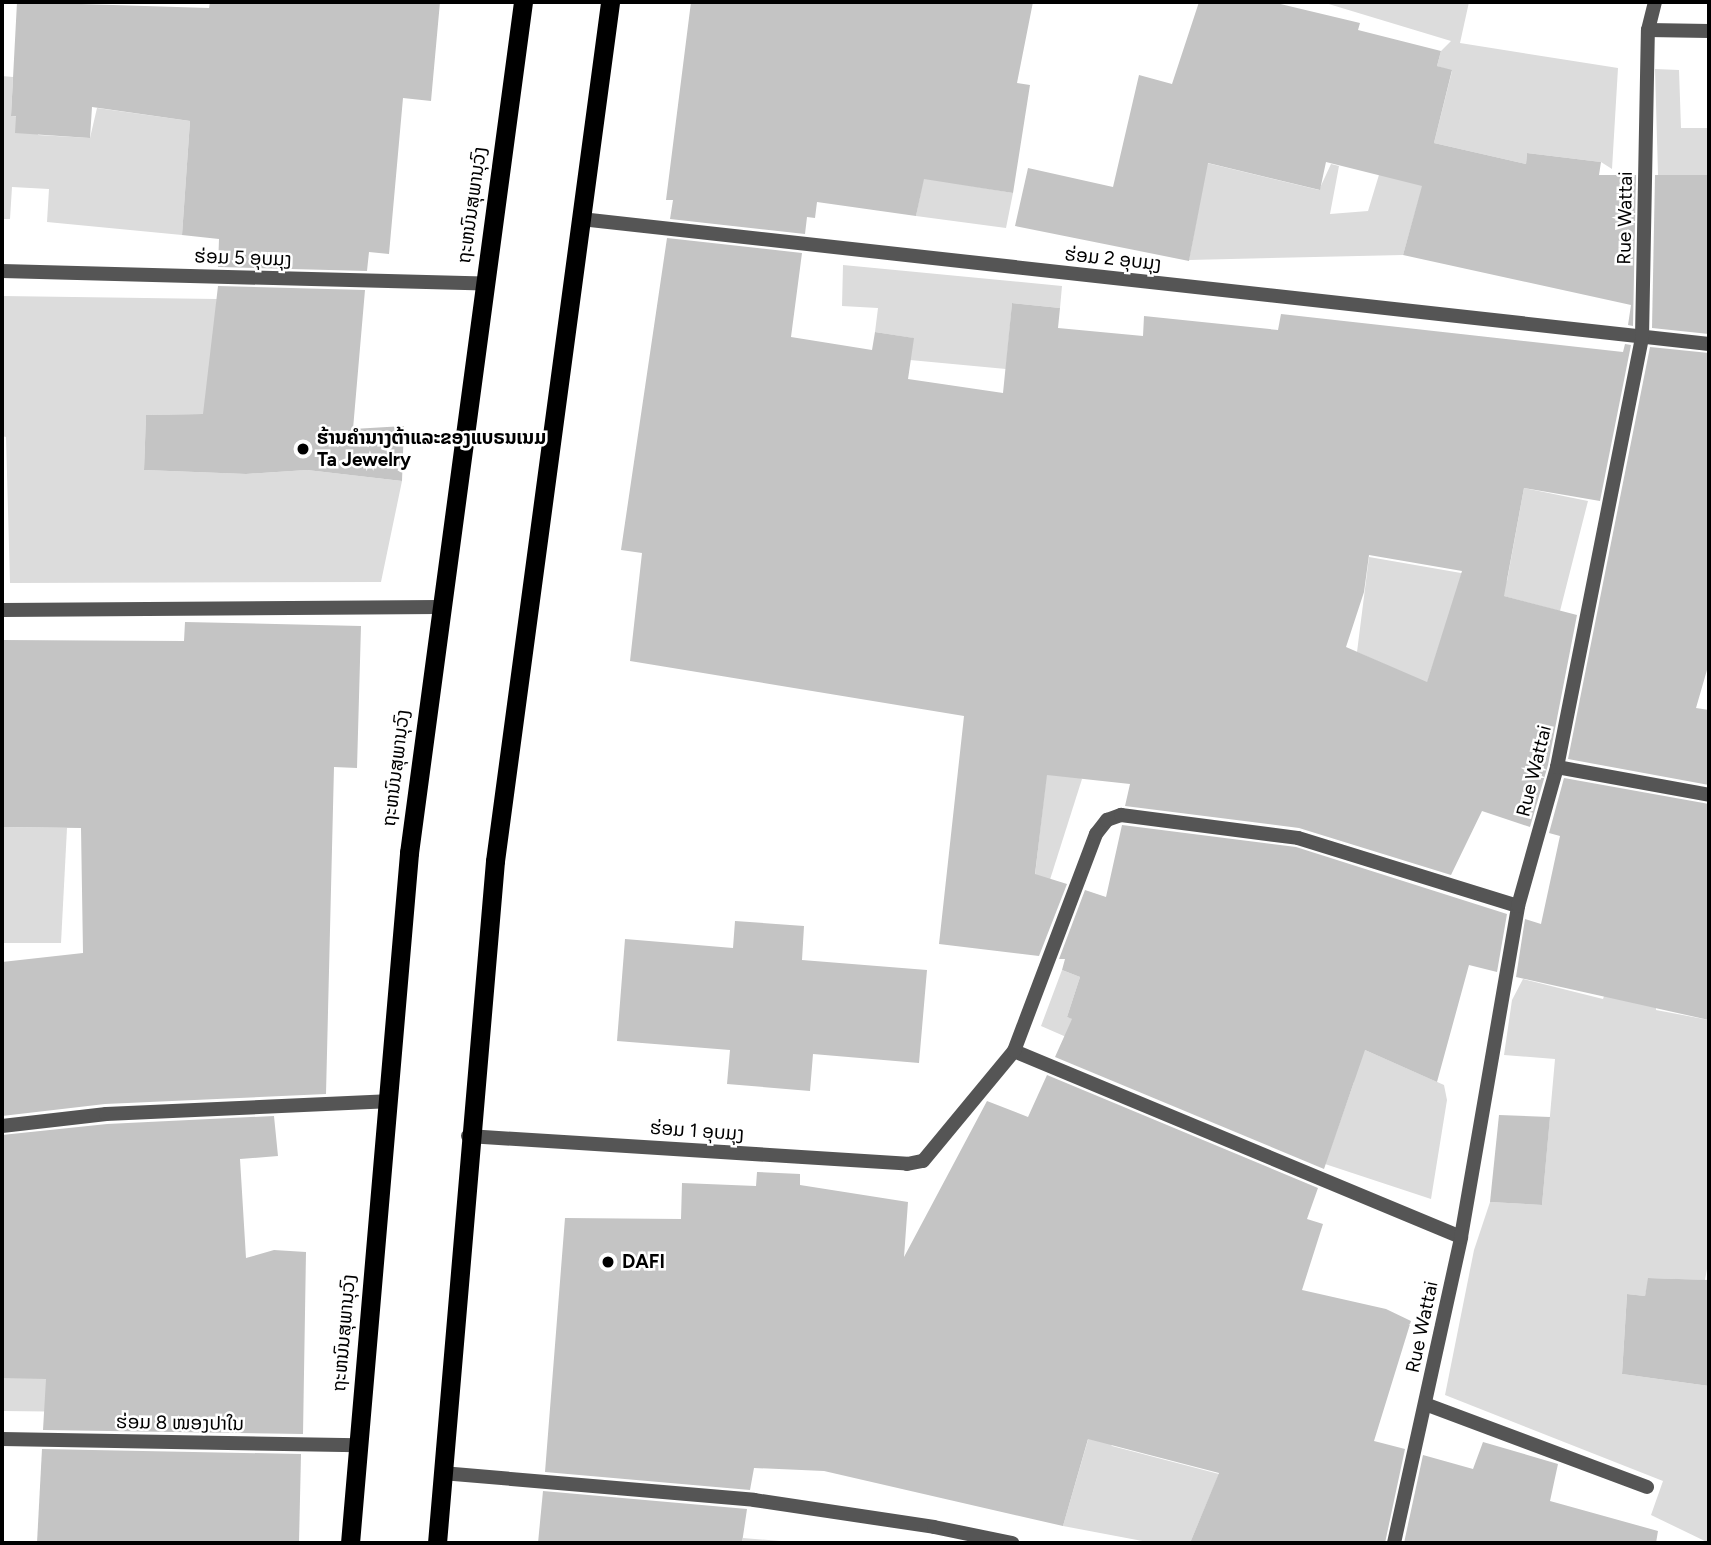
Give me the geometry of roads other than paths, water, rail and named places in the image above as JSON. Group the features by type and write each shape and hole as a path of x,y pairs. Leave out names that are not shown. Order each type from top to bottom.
{"highway":[{"name":"ຖະຫນົນສຸພານຸວົງ","path":"350,1543 409,853 439,607 523,2"},
{"path":"437,1543 468,1136 495,861 610,2"}],"street":[{"name":"Rue Wattai","path":"1394,1543 1461,1237 1518,906 1557,767 1642,337 1648,30 1655,2"},
{"path":"1648,30 1709,32"},
{"name":"ຮ່ອມ 2 ອຸບມຸງ","path":"581,219 1709,344"},
{"name":"ຮ່ອມ 5 ອຸບມຸງ","path":"2,271 484,284"},
{"path":"2,610 439,607"},
{"path":"1557,767 1709,795"},
{"path":"1461,1237 1014,1051 1096,834 1107,820 1121,815 1298,838 1518,906"},
{"name":"ຮ່ອມ 1 ອຸບມຸງ","path":"468,1136 907,1164 923,1161 1014,1051"},
{"path":"2,1126 106,1114 387,1101"},
{"path":"1425,1404 1647,1488"},
{"name":"ຮ່ອມ 8 ໜອງປາໃນ","path":"2,1439 358,1445"},
{"path":"442,1473 754,1500 934,1527 1012,1543"}],"place":[{"name":"ຮ້ານຄຳນາງຕ້າແລະຂອງແບຣນເນມ Ta Jewelry","path":"303,449"},
{"name":"DAFI","path":"608,1262"}]}
